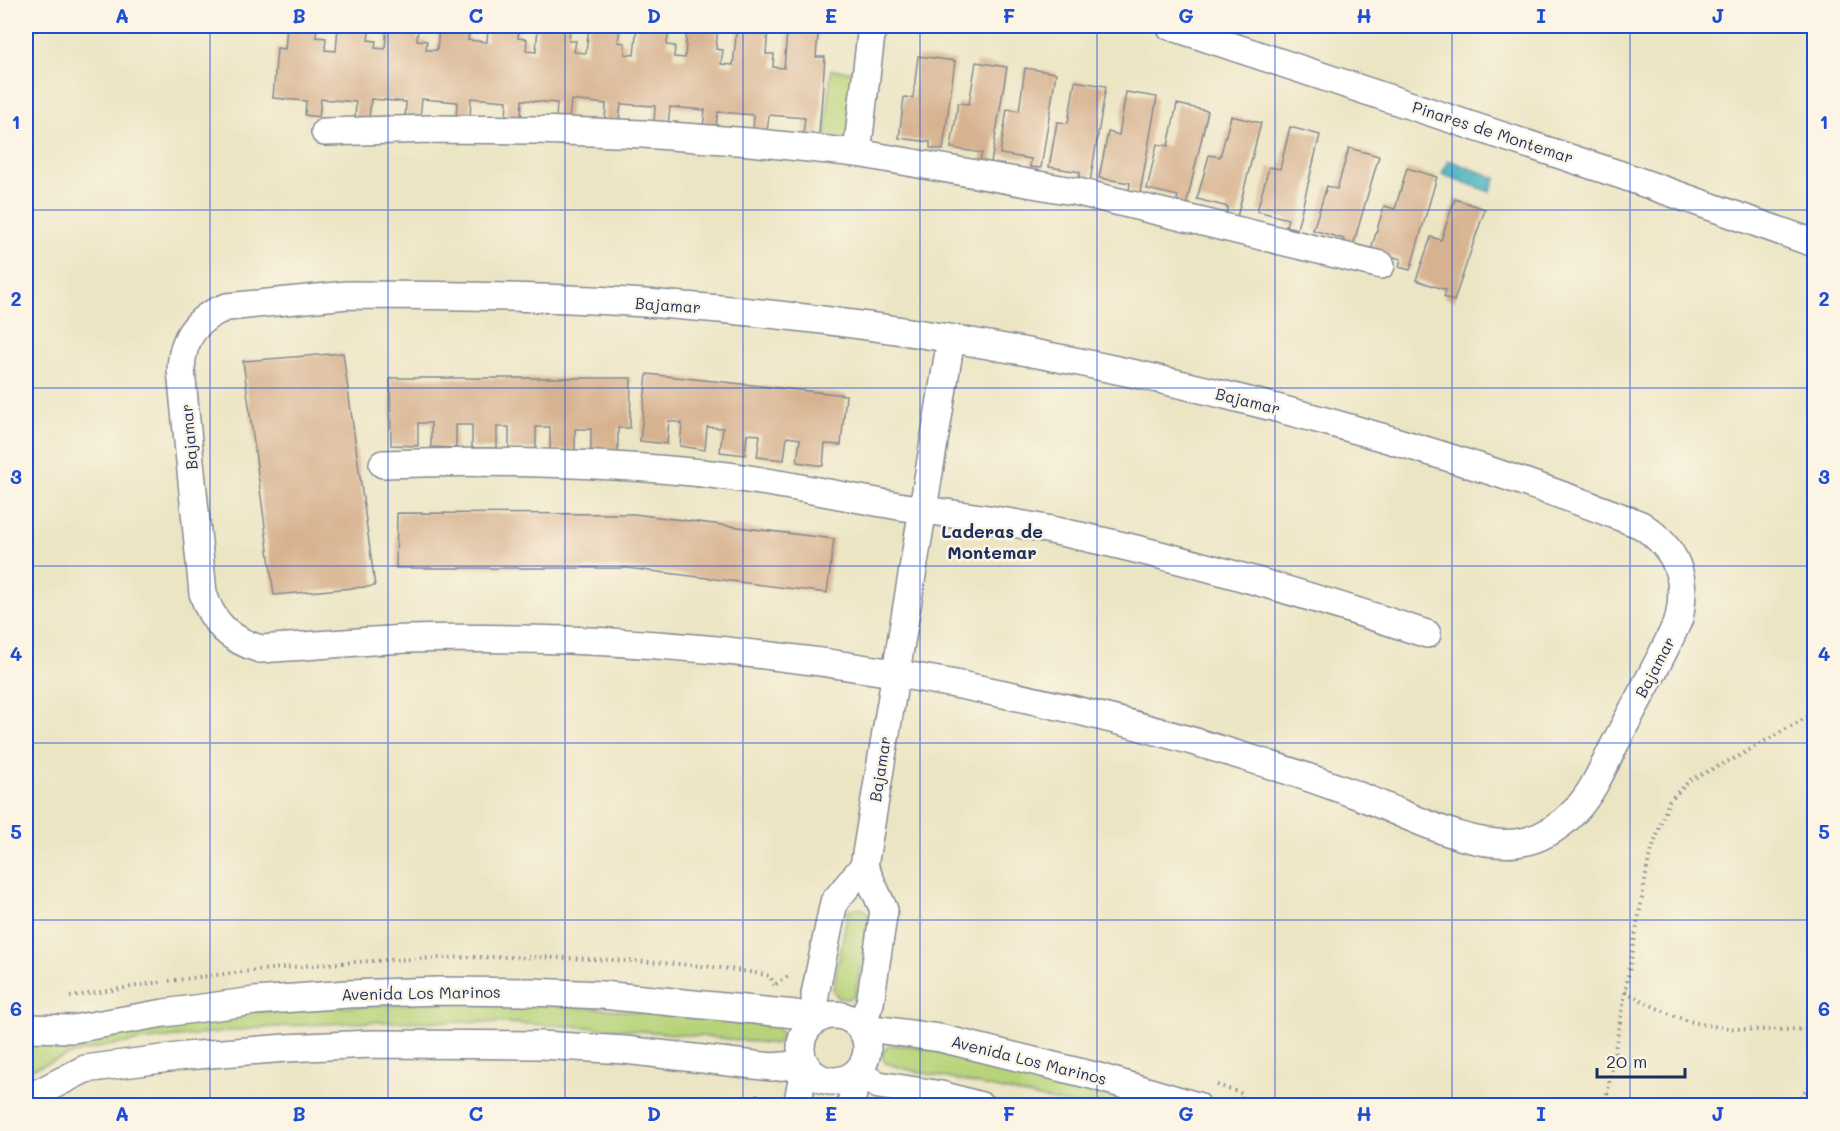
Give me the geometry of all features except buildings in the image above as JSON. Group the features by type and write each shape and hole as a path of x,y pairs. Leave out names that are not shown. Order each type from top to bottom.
{"street":[{"path":"857,153 872,26"},
{"name":"Pinares de Montemar","path":"1170,26 1621,175 1815,243"},
{"path":"325,132 431,129 643,134 857,153 1078,192 1381,265"},
{"name":"Bajamar","path":"347,295 511,296 675,305 783,315 951,339 1145,376 1267,405 1388,439 1496,473 1625,519 1647,530 1666,546 1675,560 1683,590 1682,604 1673,632 1586,798 1561,825 1544,834 1527,841 1494,844 1469,839 1357,795 1161,732 1061,706 960,684 896,673 720,650 618,642 412,639 260,649 230,636 218,625 206,604 203,593 182,356 185,342 192,330 214,311 227,307 347,295"},
{"name":"Bajamar","path":"864,866 951,339"},
{"path":"383,464 543,461 639,466 792,485 985,518 1126,546 1277,586 1427,634"},
{"path":"816,1019 815,994 834,902 864,866 884,910 870,1003 860,1027"},
{"name":"Avenida Los Marinos","path":"26,1028 73,1029 164,1013 255,1001 347,994 439,991 602,995 795,1014 816,1019"},
{"path":"835,1014 853,1020 860,1027 868,1046 863,1066 856,1074 848,1079 828,1081 811,1072 805,1064 800,1045 808,1025 816,1019 835,1014"},
{"name":"Avenida Los Marinos","path":"860,1027 940,1038 1095,1076 1197,1106"},
{"path":"26,1097 85,1069 185,1056 370,1044 541,1045 625,1050 772,1067 805,1064"},
{"path":"797,1106 805,1064"},
{"path":"851,1106 856,1074"},
{"path":"856,1074 879,1085 941,1095 981,1106"}],"path":[{"path":"1605,1106 1649,858 1669,801 1690,780 1737,757 1815,713"},
{"path":"1625,992 1693,1022 1737,1029 1815,1029"},
{"path":"1793,1106 1815,1080"}],"green space":[{"path":"831,70 859,72 846,142 825,141"},
{"path":"855,908 864,909 869,916 855,996 847,999 839,998 833,991 848,911"},
{"path":"451,1002 564,1005 776,1025 783,1036 776,1044 633,1030 489,1022 345,1023 274,1027 129,1043 78,1053 26,1071 26,1034 253,1011"},
{"path":"889,1045 915,1046 1029,1072 1140,1105 1073,1105 910,1070 885,1063 882,1054"}],"water":[{"path":"1448,160 1496,178 1490,192 1442,174"}],"district":[{"name":"Laderas de Montemar","path":"992,542"}]}
